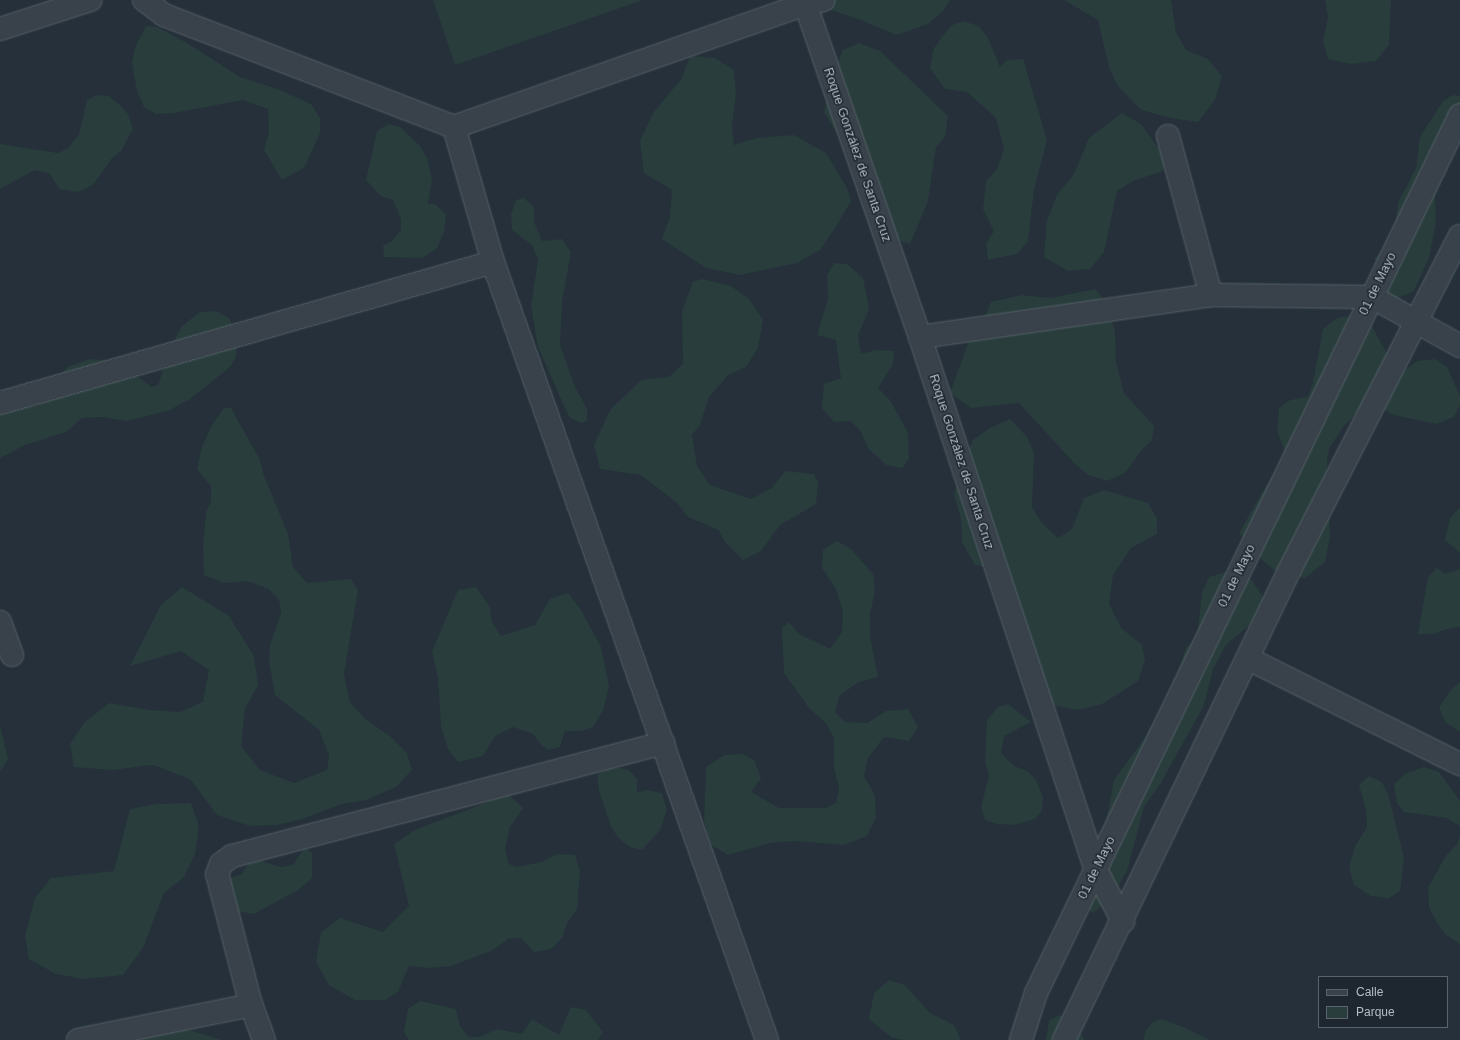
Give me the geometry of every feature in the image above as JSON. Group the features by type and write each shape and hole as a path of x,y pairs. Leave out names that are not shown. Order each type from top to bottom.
{"street":[{"path":"0,29 90,0"},
{"path":"144,0 164,15 454,127 811,1"},
{"name":"Roque González de Santa Cruz","path":"811,1 1096,870 1123,921"},
{"name":"01 de Mayo","path":"1022,1040 1036,993 1460,115"},
{"path":"454,127 493,262 767,1040"},
{"path":"1168,136 1211,295"},
{"path":"1064,1040 1250,659 1289,571 1417,324 1460,236"},
{"path":"0,403 493,262"},
{"path":"920,337 1211,295 1372,297 1417,324 1460,346"},
{"path":"0,622 12,655"},
{"path":"1250,659 1460,764"},
{"path":"264,1040 251,1005 217,874 222,864 232,856 663,743"},
{"path":"78,1040 251,1005"}],"green space":[{"path":"433,0 643,0 455,65"},
{"path":"801,0 950,0 944,10 928,24 896,35 861,20"},
{"path":"1064,0 1171,0 1176,32 1186,50 1208,59 1222,76 1215,100 1198,122 1170,118 1141,110 1118,86 1109,68 1098,20"},
{"path":"1325,0 1391,0 1389,45 1376,61 1351,64 1328,59 1323,41 1328,17"},
{"path":"963,21 979,26 988,38 1000,67 1007,60 1023,59 1047,140 1034,190 1028,241 1017,254 988,260 986,244 994,231 983,209 986,181 997,169 1004,149 996,118 967,92 945,89 930,68 933,50 941,38 952,25"},
{"path":"146,26 157,27 187,43 240,77 280,90 311,104 320,118 320,133 304,168 282,180 264,150 269,132 268,109 243,100 174,113 156,114 144,107 137,91 132,62 136,45"},
{"path":"859,43 880,51 948,116 945,137 936,147 928,201 910,244 885,237 846,148 824,112 831,78 843,50"},
{"path":"690,56 715,58 734,70 736,95 732,125 734,145 757,138 794,135 826,153 847,188 851,201 820,250 797,263 740,275 706,268 662,239 670,217 672,190 644,173 640,141 653,113 682,78"},
{"path":"97,95 109,96 120,105 128,114 133,129 121,151 112,158 93,185 78,192 59,189 50,174 35,170 0,189 0,144 58,153 68,148 79,134 87,100"},
{"path":"1453,95 1460,96 1460,137 1456,141 1435,196 1436,222 1429,258 1414,291 1390,302 1376,290 1375,258 1393,242 1398,203 1416,168 1420,137 1443,101"},
{"path":"1122,113 1141,124 1166,159 1163,171 1133,181 1117,191 1104,252 1090,269 1068,271 1044,257 1047,220 1057,195 1074,174 1089,138"},
{"path":"388,124 400,127 420,146 428,160 432,180 428,204 435,204 446,214 444,232 437,248 422,258 384,257 383,246 392,241 401,230 401,219 393,200 381,196 366,180 377,131"},
{"path":"524,198 534,207 534,222 542,241 562,239 571,252 562,302 560,345 575,387 587,409 587,421 581,423 570,418 538,347 531,306 538,260 532,245 512,230 511,214 516,200"},
{"path":"834,263 847,264 863,278 869,309 858,335 861,354 875,350 894,351 893,364 878,388 890,400 908,433 909,459 902,468 886,465 868,448 860,430 850,421 834,422 822,408 824,384 841,378 836,340 817,335 828,299 827,275"},
{"path":"702,279 731,286 749,299 763,320 758,348 746,367 728,375 709,397 700,425 692,435 697,466 710,485 751,499 772,488 785,471 814,474 818,483 816,504 780,525 761,551 743,560 725,542 719,530 688,517 676,502 641,475 600,469 594,445 610,410 641,380 669,377 683,364 682,311 693,282"},
{"path":"1095,289 1106,303 1115,331 1116,361 1124,393 1154,426 1152,440 1141,451 1125,473 1107,481 1088,475 1075,464 1019,403 971,408 950,393 970,338 980,328 991,302 1021,295 1051,298"},
{"path":"216,311 229,318 237,335 236,357 230,367 190,399 170,410 127,421 103,417 82,418 66,432 25,445 0,458 0,407 34,407 50,400 57,380 67,367 89,359 107,360 124,367 152,387 158,385 171,347 182,326 200,312"},
{"path":"1349,316 1369,321 1389,357 1405,370 1417,361 1435,359 1447,367 1460,396 1460,405 1454,417 1436,424 1394,415 1369,402 1362,408 1344,426 1330,447 1327,459 1330,537 1325,562 1305,578 1279,574 1257,556 1239,533 1270,479 1282,467 1284,449 1277,431 1279,408 1290,400 1308,397 1313,383 1323,329 1337,318"},
{"path":"224,408 231,408 260,460 264,476 288,534 293,567 307,583 351,579 358,590 344,674 350,702 365,719 390,736 407,753 412,770 396,787 366,800 342,804 302,819 277,825 250,826 217,815 190,779 153,765 112,770 74,767 70,744 84,723 109,703 150,710 180,712 203,702 209,670 181,651 130,666 161,605 182,587 229,616 254,656 258,685 245,709 241,746 260,770 294,783 327,770 329,755 319,730 275,695 269,660 270,645 281,613 279,600 269,589 247,581 224,583 204,575 203,545 206,512 211,502 211,486 197,469 202,447 212,425"},
{"path":"1010,419 1027,437 1034,453 1032,507 1042,523 1058,538 1072,529 1084,498 1104,490 1148,503 1157,518 1157,534 1131,548 1113,575 1109,604 1121,628 1142,645 1145,660 1138,681 1102,704 1078,710 1056,706 1038,695 1001,570 975,565 962,542 961,519 954,495 962,465 973,440 990,428"},
{"path":"1460,507 1460,553 1445,540 1450,518"},
{"path":"837,541 851,549 873,574 875,591 870,614 870,636 878,677 859,682 840,695 835,712 845,722 867,723 886,711 908,709 918,727 909,741 884,737 868,758 864,776 875,795 876,817 867,836 844,845 793,841 770,843 728,855 711,845 704,821 706,767 724,755 743,754 754,760 761,778 751,792 779,808 826,808 836,803 839,788 834,768 834,738 826,723 809,708 784,673 782,628 789,622 799,634 830,649 842,632 843,612 836,589 822,568 823,550"},
{"path":"1437,568 1445,574 1460,569 1460,627 1447,629 1433,634 1418,634 1428,577"},
{"path":"1226,572 1252,580 1264,599 1253,622 1226,645 1213,669 1204,705 1161,783 1144,807 1127,871 1111,898 1093,913 1080,901 1078,881 1106,822 1114,780 1144,739 1172,690 1186,648 1197,637 1202,592 1209,577"},
{"path":"476,587 490,607 492,622 501,636 535,625 550,599 568,593 581,610 601,647 609,686 603,710 593,727 582,731 565,731 560,747 549,750 541,745 533,734 513,727 495,736 483,756 458,762 448,749 441,726 438,678 432,651 458,590"},
{"path":"1460,682 1460,732 1446,723 1439,708 1451,689"},
{"path":"1008,704 1031,722 1004,736 1001,753 1014,766 1029,772 1036,780 1043,797 1042,810 1035,819 1014,825 997,824 985,820 981,807 989,776 985,761 987,720 998,707"},
{"path":"0,726 8,759 0,772"},
{"path":"1424,767 1439,772 1460,801 1460,826 1447,818 1404,812 1397,803 1394,784 1405,774"},
{"path":"620,768 630,771 637,780 637,793 646,790 662,793 667,810 660,830 642,850 630,847 618,838 611,826 599,791 597,775 606,769"},
{"path":"1369,776 1382,782 1389,797 1404,857 1400,891 1389,898 1371,896 1354,885 1349,867 1355,846 1367,827 1366,809 1359,785"},
{"path":"508,794 523,808 510,827 505,850 509,864 516,867 542,862 557,854 575,855 580,871 577,909 567,923 562,938 551,949 534,952 521,938 508,939 493,950 451,966 429,968 409,966 398,992 385,1000 355,1000 329,985 316,962 321,932 340,918 383,932 409,906 394,844 415,830"},
{"path":"191,803 199,826 195,854 184,877 164,893 143,948 123,975 84,979 56,974 29,959 25,936 35,898 51,878 114,871 130,809 156,804"},
{"path":"1460,836 1460,944 1445,934 1437,923 1429,907 1428,888 1445,857 1457,844"},
{"path":"305,847 312,853 312,878 298,890 254,914 236,911 228,879 242,874 248,864 261,861 280,867 293,865"},
{"path":"889,980 905,985 930,1013 954,1025 961,1040 903,1040 891,1037 869,1019 874,993"},
{"path":"420,1001 456,1009 460,1026 469,1037 480,1037 497,1029 522,1034 532,1019 559,1035 571,1007 586,1010 603,1032 598,1040 409,1040 404,1032 408,1009"},
{"path":"1060,1015 1080,1031 1085,1040 1046,1040 1049,1020"},
{"path":"1161,1019 1183,1027 1210,1040 1143,1040 1146,1030 1153,1022"},
{"path":"186,1029 222,1040 141,1040 142,1033"}]}
